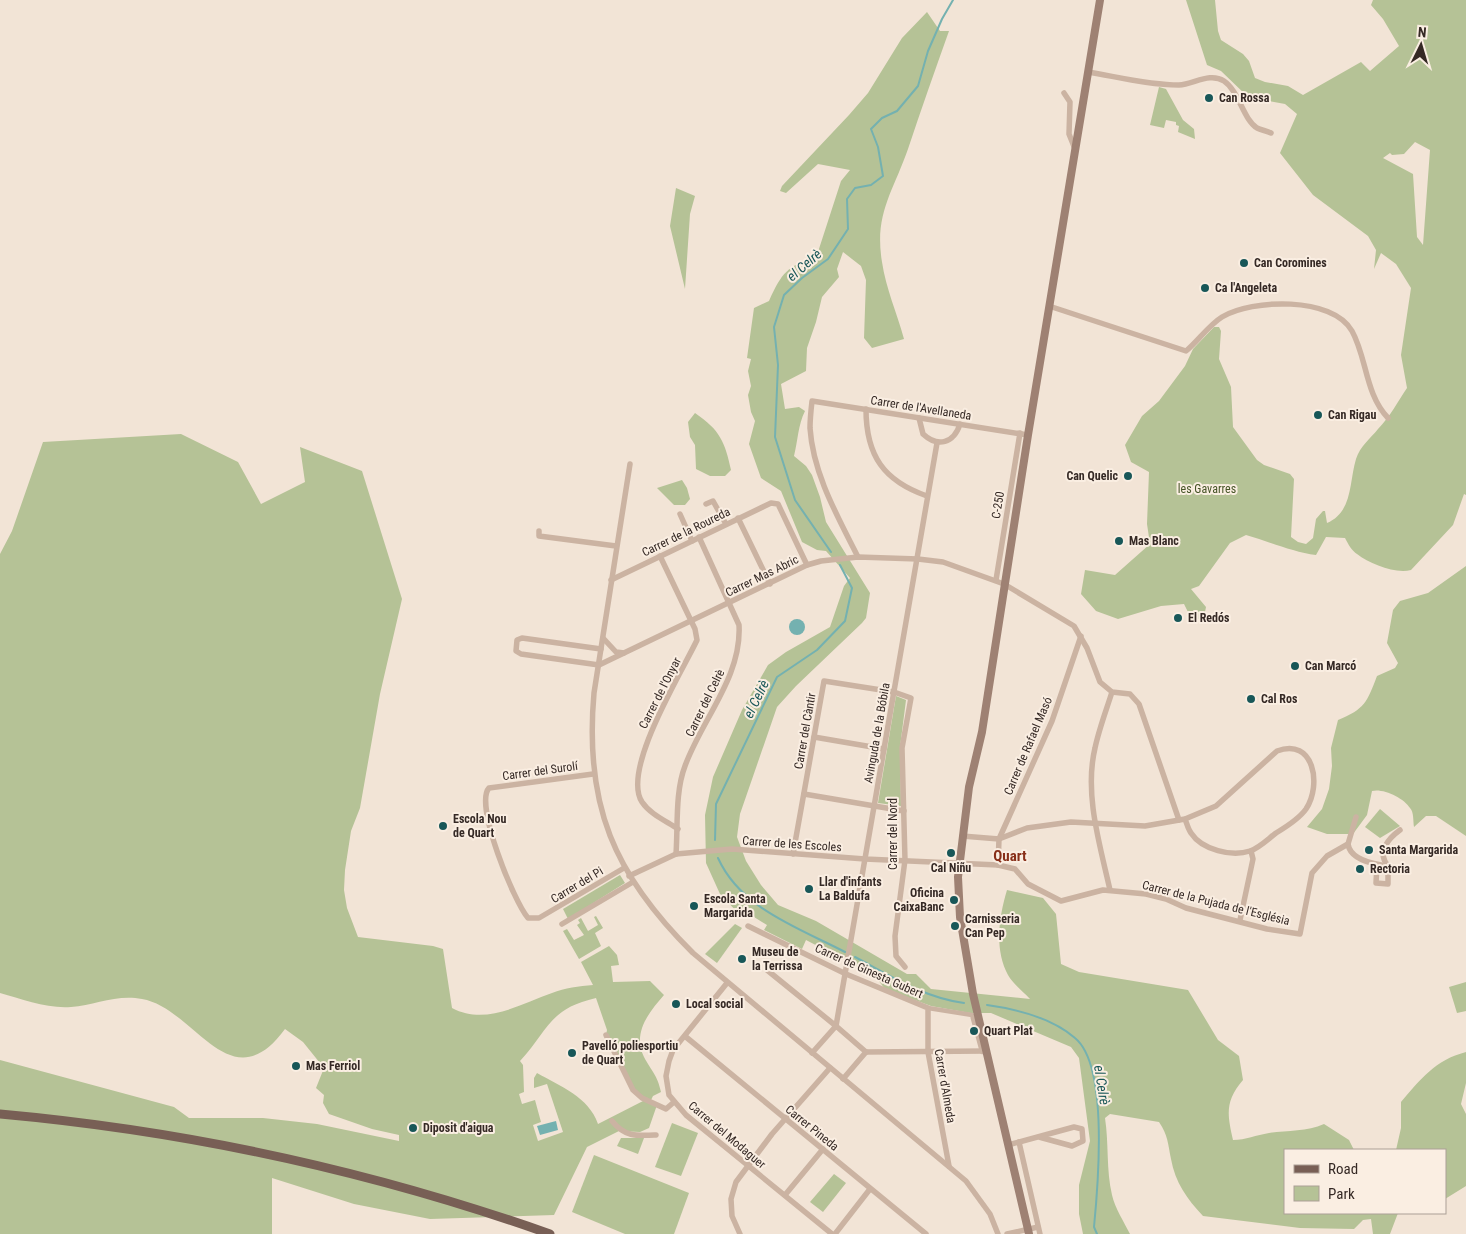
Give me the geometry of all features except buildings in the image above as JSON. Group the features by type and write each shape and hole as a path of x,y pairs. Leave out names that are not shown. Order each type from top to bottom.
{"main road":[{"name":"C-250","path":"1029,1232 984,1052 960,916 958,876 969,787 982,732 1024,434 1049,306 1100,0"},
{"path":"0,1114 130,1129 259,1151 413,1189 550,1234"},
{"path":"498,1216 509,1224 537,1234"}],"street":[{"path":"1088,72 1174,84 1216,78 1224,81 1231,88 1256,127 1271,133"},
{"path":"1064,93 1070,102 1069,134 1075,149"},
{"path":"1049,306 1186,351 1221,318 1239,310 1278,305 1312,306 1324,309 1336,315 1352,332 1380,410 1388,418"},
{"name":"Carrer de l'Avellaneda","path":"858,557 830,504 816,461 810,428 812,401 1024,434"},
{"path":"866,409 868,442 880,464 895,481 908,489 927,496"},
{"path":"919,418 923,434 937,443 951,439 957,434 960,424"},
{"name":"C-250","path":"996,580 1024,434"},
{"name":"Avinguda de la Bóbila","path":"836,1026 937,443"},
{"path":"630,464 616,546 591,728 593,774 597,798 608,834 624,868 657,915 684,943 728,983 966,1181 979,1197 998,1234"},
{"path":"706,504 713,501 726,524"},
{"name":"Carrer de la Roureda","path":"611,580 771,503 778,504 807,565"},
{"path":"680,514 692,541"},
{"path":"738,518 770,584"},
{"path":"539,531 539,536 616,546"},
{"name":"Carrer del Celrè","path":"676,854 680,793 684,767 732,671 740,640 740,625 699,537"},
{"name":"Carrer de l'Onyar","path":"660,556 692,622 698,640 649,735 640,760 638,779 641,801 650,812 678,829"},
{"name":"Carrer Mas Abric","path":"599,664 692,622 807,565 821,561 858,557 918,559 943,562 996,580 1074,626 1081,636"},
{"path":"962,836 999,838 1027,828 1071,822 1145,826 1182,820 1216,806 1277,751 1288,747 1301,751 1309,760 1314,774 1313,791 1306,809 1289,825 1251,850 1229,852 1208,848 1191,834 1182,820 1139,704 1130,694 1112,692 1100,682 1095,674 1081,636"},
{"name":"Carrer de Rafael Masó","path":"998,865 999,838 1052,720 1081,636"},
{"path":"599,664 521,654 516,651 517,640 522,638 601,649"},
{"path":"603,638 616,652 624,653"},
{"name":"Carrer del Càntir","path":"793,854 824,680 894,692"},
{"name":"Carrer del Nord","path":"894,692 911,698 902,748 905,860 895,936 896,956 905,966"},
{"path":"1110,890 1095,824 1092,784 1094,750 1112,692"},
{"path":"814,737 884,749"},
{"name":"Carrer del Surolí","path":"539,918 528,918 523,912 507,878 488,817 485,797 489,788 593,774"},
{"path":"804,794 904,811"},
{"path":"1356,817 1348,844 1351,853 1378,865 1388,866"},
{"path":"1378,865 1376,883 1388,884 1385,844 1400,830"},
{"name":"Carrer de la Pujada de l'Església","path":"960,862 998,865 1015,869 1028,884 1061,901 1110,890 1166,899 1186,908 1240,920 1267,929 1300,934 1312,873 1327,856 1348,844"},
{"name":"Carrer de les Escoles","path":"629,876 676,854 732,849 865,859 960,862"},
{"path":"1240,920 1252,859 1251,850"},
{"name":"Carrer del Pi","path":"539,918 624,868"},
{"path":"562,924 633,882"},
{"name":"Carrer de Ginesta Gubert","path":"748,926 846,974 928,1008"},
{"path":"767,970 866,1052 984,1052 972,1015 928,1008"},
{"name":"Carrer del Modaguer","path":"728,983 686,1037 673,1050 669,1061 667,1088 674,1102 686,1115 834,1234"},
{"name":"Carrer d'Almeda","path":"928,1008 928,1052 949,1166"},
{"path":"812,1053 836,1026"},
{"path":"606,1034 633,1090 642,1098 666,1109 674,1102"},
{"name":"Carrer Pineda","path":"686,1037 926,1234"},
{"path":"843,1079 866,1052"},
{"path":"740,1234 735,1225 731,1199 736,1182 785,1119 830,1068"},
{"path":"612,1121 624,1134 635,1136 656,1135"},
{"path":"1008,1145 1074,1126 1082,1129 1084,1141 1072,1146 1039,1137"},
{"path":"1019,1142 1040,1234"},
{"path":"785,1195 822,1149"},
{"path":"834,1234 870,1189"},
{"path":"1007,1234 1029,1232 1038,1227"}],"green space":[{"name":"les Gavarres","path":"1186,0 1215,0 1218,31 1221,40 1243,54 1249,61 1255,78 1265,82 1288,86 1303,95 1361,62 1370,71 1399,46 1383,19 1371,5 1373,0 1466,0 1466,495 1464,494 1453,525 1411,570 1398,571 1362,558 1353,551 1345,538 1326,537 1316,555 1307,554 1246,535 1230,543 1199,586 1191,589 1206,607 1205,612 1198,612 1200,619 1191,618 1184,604 1161,606 1118,619 1096,611 1081,594 1085,570 1115,575 1150,544 1147,524 1149,472 1131,462 1125,445 1142,416 1159,401 1185,366 1193,349 1214,327 1219,327 1221,331 1219,359 1231,387 1233,427 1257,460 1264,465 1290,474 1294,479 1291,537 1298,542 1306,544 1313,538 1316,519 1323,511 1325,511 1327,523 1342,512 1349,496 1356,459 1360,450 1386,419 1407,388 1401,355 1411,288 1396,264 1381,253 1374,269 1376,250 1368,236 1313,195 1280,153 1297,114 1285,104 1248,97 1221,71 1207,65","holes":["1415,142 1430,150 1423,245 1417,237 1413,174 1383,158 1390,153 1392,155 1404,154"]},
{"path":"927,12 940,31 949,31 883,216 880,245 882,262 904,339 872,348 864,338 866,280 861,266 843,252 837,269 839,277 822,297 807,348 806,371 781,384 785,409 799,407 805,411 799,427 794,456 806,466 812,475 826,522 870,593 866,618 777,707 740,814 737,837 746,861 761,885 778,905 816,921 907,974 916,974 931,989 1030,999 1010,978 1004,965 999,944 1000,922 1007,890 1043,898 1056,914 1061,964 1079,972 1188,990 1218,1040 1239,1056 1243,1080 1230,1101 1229,1108 1233,1140 1269,1133 1304,1130 1324,1124 1349,1140 1354,1149 1284,1149 1284,1214 1398,1214 1390,1234 1373,1234 1371,1219 1363,1220 1354,1229 1300,1228 1203,1216 1187,1197 1175,1175 1166,1135 1159,1122 1110,1114 1105,1118 1110,1186 1115,1205 1130,1234 1083,1234 1079,1214 1079,1185 1090,1141 1079,1058 1071,1047 991,1013 970,1013 931,1006 885,989 875,976 806,940 802,949 764,930 767,925 746,912 741,916 720,894 706,863 705,815 713,777 742,710 768,665 786,652 830,627 844,586 850,578 826,551 817,550 802,542 781,491 761,478 749,444 755,421 751,412 748,395 751,386 748,371 751,359 747,358 754,308 769,301 782,277 792,267 817,255 841,181 850,170 818,164 786,193 780,191 782,186 868,93 902,38"},
{"path":"1159,87 1166,89 1183,120 1194,129 1195,139 1178,132 1179,126 1176,125 1176,122 1166,120 1164,128 1150,125"},
{"path":"676,188 695,196 690,214 685,289 670,226"},
{"path":"695,413 716,431 724,444 731,470 725,476 710,476 696,469 695,445 690,437 688,422"},
{"path":"181,434 238,462 261,504 305,482 300,447 362,471 402,599 380,694 360,808 351,831 345,870 344,890 347,908 358,937 433,946 443,949 452,1008 465,1013 477,1015 490,1014 562,990 593,985 581,962 609,946 617,955 619,965 611,966 613,982 650,981 664,995 653,1008 641,1031 641,1048 656,1077 661,1092 653,1096 650,1102 657,1105 649,1128 640,1132 619,1131 587,1147 554,1215 430,1219 354,1204 272,1178 272,1234 0,1234 0,1060 174,1107 189,1118 263,1118 317,1124 399,1141 399,1135 372,1129 329,1114 323,1103 324,1095 316,1088 324,1068 303,1042 285,1029 265,1050 247,1057 230,1055 213,1046 161,1006 142,999 124,998 80,1006 53,1007 0,993 0,554 12,531 43,442","holes":["596,998 607,1030 606,1035 633,1090 645,1100 598,1124 588,1106 581,1099 537,1073 534,1078 534,1088 547,1084 563,1132 538,1141 533,1125 541,1122 535,1100 522,1104 519,1094 524,1092 523,1065 520,1061 551,1022 568,1008 580,1003"]},
{"path":"682,480 687,488 690,499 685,505 674,505 657,488"},
{"path":"1466,566 1466,836 1436,816 1426,816 1414,827 1412,812 1407,804 1393,795 1377,790 1372,791 1367,815 1353,834 1327,834 1307,827 1322,809 1329,789 1332,766 1331,748 1338,720 1360,708 1364,704 1377,676 1395,668 1398,663 1387,643 1393,610 1400,601 1428,593"},
{"path":"896,696 906,700 900,747 901,806 878,803"},
{"path":"1380,809 1400,826 1380,838 1365,827"},
{"path":"620,875 625,883 568,919 563,909"},
{"path":"596,916 603,928 595,933 601,946 579,959 563,931 567,929 574,940 584,935 577,925 580,923 578,920 581,918 588,931 598,925 594,917"},
{"path":"735,924 742,928 717,963 705,954"},
{"path":"1466,982 1466,1011 1457,1013 1449,987"},
{"path":"1466,1052 1466,1083 1461,1104 1466,1114 1466,1186 1446,1198 1446,1149 1396,1149 1401,1128 1401,1102 1429,1071"},
{"path":"672,1123 698,1133 681,1176 655,1167"},
{"path":"621,1138 644,1138 638,1154 617,1146"},
{"path":"594,1155 689,1193 674,1234 625,1234 572,1212"},
{"path":"834,1174 846,1183 823,1212 810,1202"}],"water":[{"path":"797,619 803,621 805,627 803,633 797,635 791,633 789,627 791,621"},
{"path":"556,1121 558,1130 540,1135 537,1126"}],"waterway":[{"name":"el Celrè","path":"831,552 795,500 775,437 778,365 774,327 784,295 802,278 828,259 848,229 847,199 855,188 871,185 883,176 878,147 871,129 882,118 897,111 918,86 928,51 942,19 953,0"},
{"name":"el Celrè","path":"715,840 716,804 777,677 817,650 845,621 852,588 840,565"},
{"name":"el Celrè","path":"718,858 728,876 756,904 791,925 845,952"},
{"name":"el Celrè","path":"855,957 921,991 964,1003"},
{"name":"el Celrè","path":"987,1005 1022,1012 1056,1025 1075,1038 1086,1052 1093,1074 1099,1128 1098,1184 1094,1227 1097,1234"}],"place":[{"name":"Can Rossa","path":"1209,98"},
{"name":"Can Coromines","path":"1244,263"},
{"name":"Ca l'Angeleta","path":"1205,288"},
{"name":"Can Rigau","path":"1318,415"},
{"name":"Can Quelic","path":"1128,476"},
{"name":"Mas Blanc","path":"1119,541"},
{"name":"El Redós","path":"1178,618"},
{"name":"Can Marcó","path":"1295,666"},
{"name":"Cal Ros","path":"1251,699"},
{"name":"Escola Nou de Quart","path":"443,826"},
{"name":"Santa Margarida","path":"1369,850"},
{"name":"Cal Niñu","path":"951,853"},
{"name":"Rectoria","path":"1360,869"},
{"name":"Llar d'infants La Baldufa","path":"809,889"},
{"name":"Oficina CaixaBanc","path":"954,900"},
{"name":"Escola Santa Margarida","path":"694,906"},
{"name":"Carnisseria Can Pep","path":"955,926"},
{"name":"Museu de la Terrissa","path":"742,959"},
{"name":"Local social","path":"676,1004"},
{"name":"Quart Plat","path":"974,1031"},
{"name":"Pavelló poliesportiu de Quart","path":"572,1053"},
{"name":"Mas Ferriol","path":"296,1066"},
{"name":"Diposit d'aigua","path":"413,1128"}],"district":[{"name":"Quart","path":"1010,856"}]}
